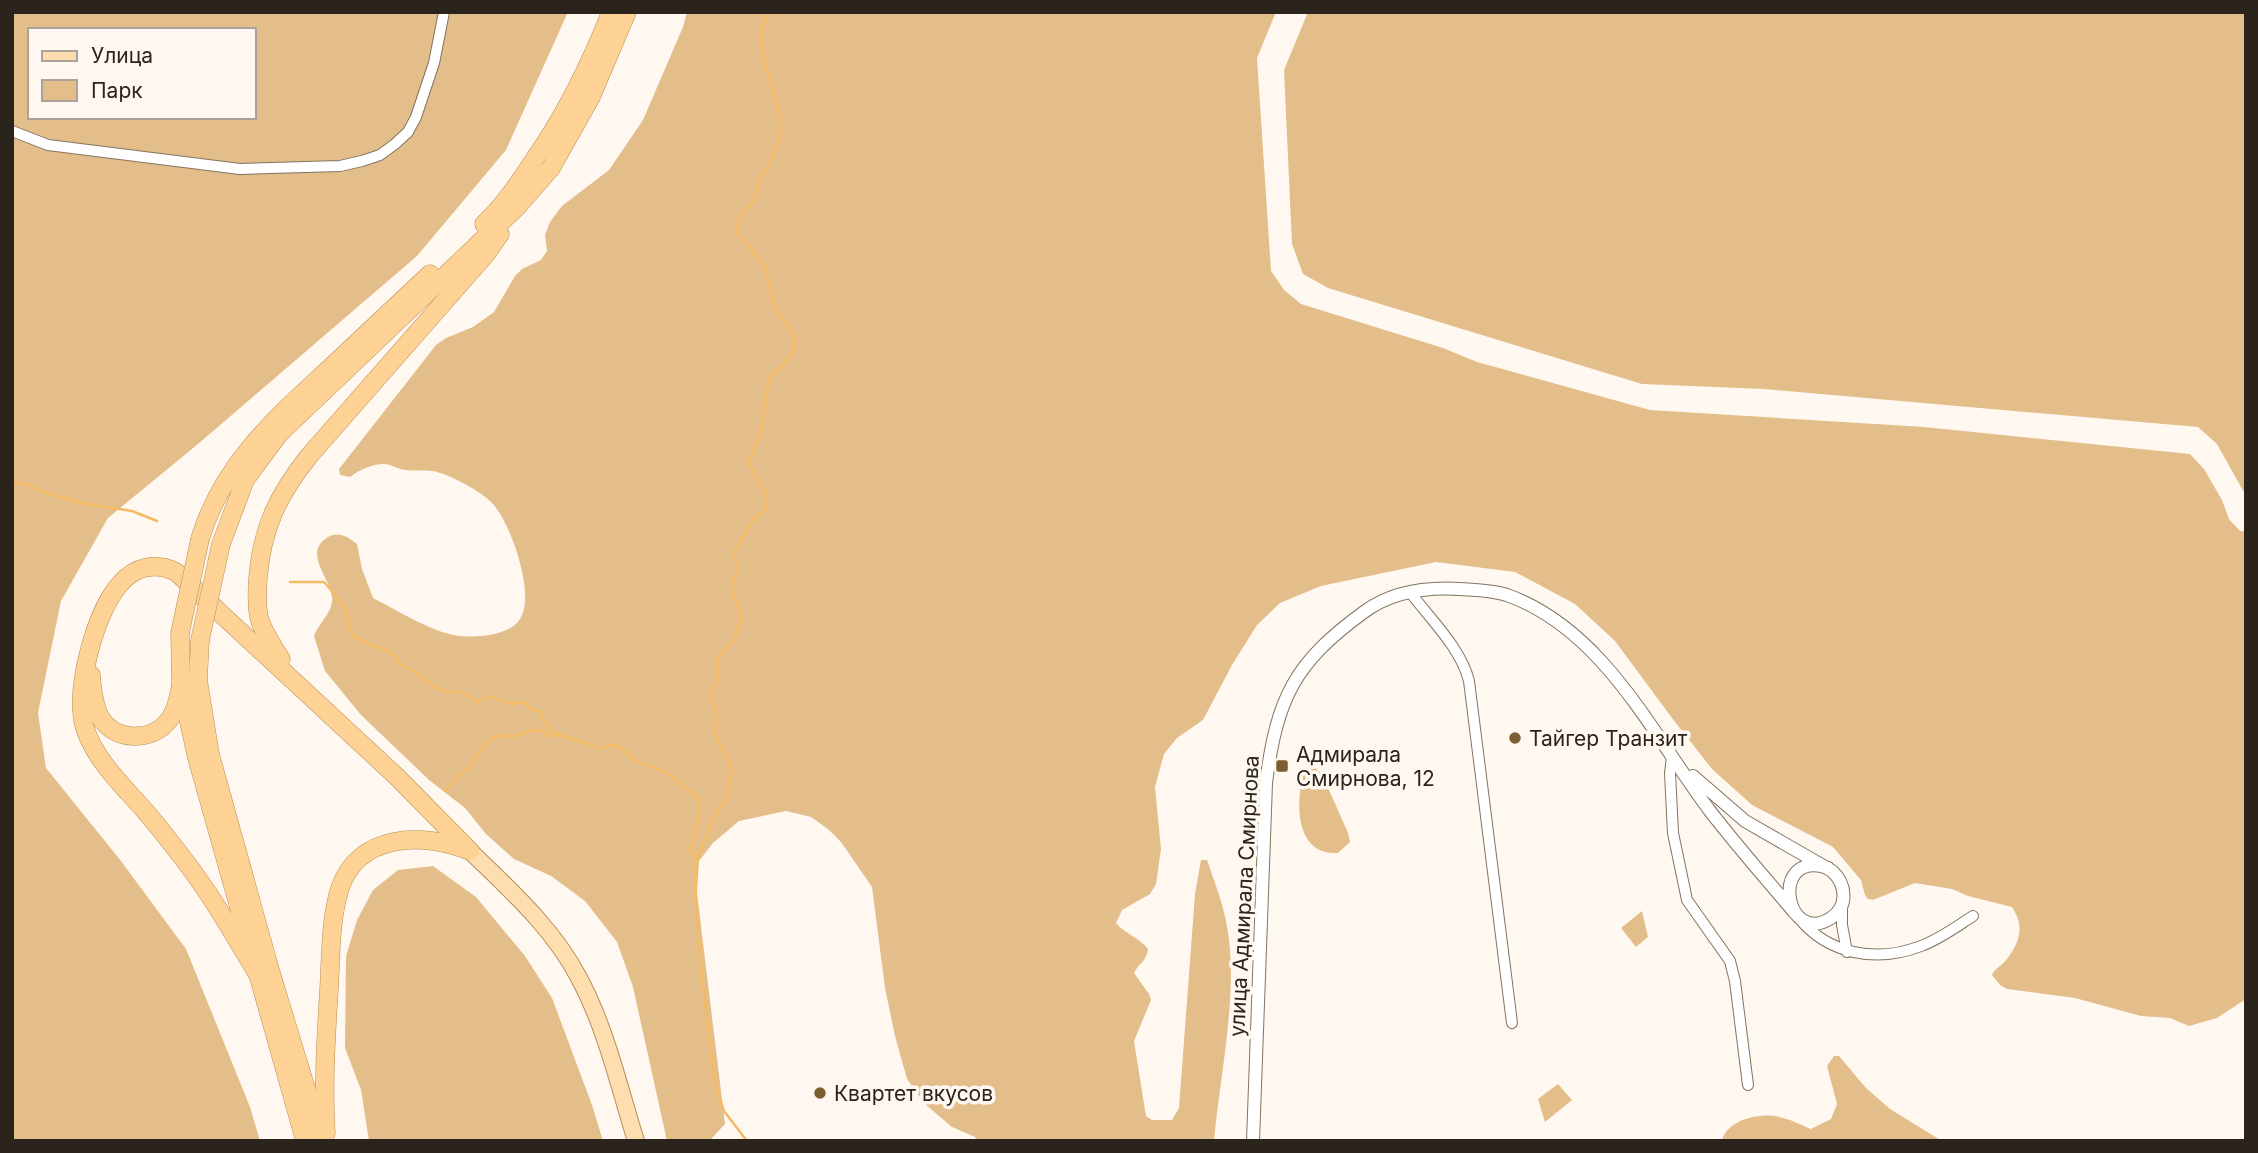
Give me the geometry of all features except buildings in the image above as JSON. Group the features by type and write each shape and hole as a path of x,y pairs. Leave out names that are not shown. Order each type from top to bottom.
{"highway":[{"path":"305,1141 197,758 181,686 180,633 200,539 213,505 233,468 268,425 490,218 513,191 557,127 576,93 611,12"},
{"path":"322,1141 270,970 210,754 198,680 200,640 221,544 245,480 279,434 517,207 551,168 591,97 626,12"},
{"path":"293,680 270,642 260,620 257,605 260,550 267,524 283,490 309,456 486,254 517,207"},
{"path":"257,973 187,863 90,740 82,711 83,682 101,612 123,580 142,568 153,565 166,567 201,593 396,776 471,851"},
{"path":"92,649 91,677 96,706 100,717 118,734 145,736 160,728 169,720 175,709 181,686"},
{"path":"328,1141 326,1034 334,913 341,886 360,859 370,851 399,840 438,841 471,851"}],"main road":[{"path":"471,851 544,925 579,978 601,1030 636,1141"}],"street":[{"path":"12,131 48,145 240,169 340,166 362,161 380,155 408,132 416,117 434,63 444,12"},
{"name":"улица Адмирала Смирнова","path":"1253,1141 1266,783 1271,743 1280,708 1301,670 1339,630 1370,607 1410,592 1443,588 1506,595 1551,617 1582,642 1608,669 1710,811 1794,913 1815,936 1833,948 1871,954 1912,949 1935,940 1973,916"},
{"path":"1410,592 1457,654 1469,681 1511,1023"},
{"path":"1672,757 1745,821 1837,876 1844,895 1842,925 1847,952"},
{"path":"1672,757 1670,773 1674,833 1687,900 1730,961 1748,1085"},
{"path":"1828,869 1808,867 1793,877 1788,895 1794,913 1808,921 1822,922 1833,916 1842,906"}],"green space":[{"path":"12,12 568,12 506,150 417,256 108,518 61,601 38,713 46,768 121,861 186,949 250,1107 260,1141 12,1141"},
{"path":"687,12 1276,12 1257,58 1271,271 1284,290 1301,304 1443,348 1477,362 1650,410 1924,427 2190,454 2204,469 2222,500 2229,519 2240,531 2246,531 2246,999 2217,1018 2189,1026 2170,1018 2141,1016 2075,998 2007,989 1992,975 2007,959 2018,939 2018,920 2012,907 1968,896 1952,889 1915,883 1873,900 1868,899 1861,880 1833,847 1752,805 1712,769 1615,641 1575,604 1515,572 1436,562 1321,586 1280,603 1257,625 1203,720 1177,738 1164,754 1155,787 1161,849 1156,884 1150,894 1122,910 1116,923 1148,949 1146,957 1134,973 1151,1000 1134,1041 1146,1116 1152,1120 1172,1120 1179,1108 1195,894 1201,860 1207,860 1226,921 1231,974 1228,1031 1214,1141 977,1141 975,1137 952,1127 926,1105 907,1079 885,988 872,887 841,842 828,829 811,817 786,811 739,821 713,843 699,861 697,893 725,1124 712,1141 667,1141 633,987 617,942 585,901 551,876 514,859 486,834 465,808 429,780 361,715 325,671 314,636 332,602 332,594 317,551 328,537 336,535 347,537 357,544 362,569 373,598 428,626 450,634 476,636 502,632 520,619 525,594 519,560 507,527 488,499 439,472 405,470 379,464 350,477 340,475 339,469 436,345 473,327 494,312 515,276 522,269 541,260 547,251 545,235 550,222 562,206 609,170 643,120"},
{"path":"1308,12 2246,12 2246,496 2217,444 2198,427 1764,389 1642,384 1328,288 1303,274 1292,244 1284,70"},
{"path":"1315,768 1322,774 1348,833 1350,842 1338,853 1324,852 1313,846 1302,825 1299,812 1301,784 1304,772"},
{"path":"433,866 476,897 525,956 552,998 603,1141 369,1141 361,1090 345,1048 346,956 357,920 373,890 398,870"},
{"path":"1642,911 1648,937 1636,947 1621,928"},
{"path":"1834,1056 1839,1056 1866,1088 1890,1109 1942,1141 1722,1141 1730,1128 1754,1117 1779,1117 1811,1129 1831,1119 1837,1104 1827,1066"},
{"path":"1558,1084 1572,1100 1545,1122 1538,1099"}],"waterway":[{"path":"696,862 713,819 729,797 729,779 733,771 715,733 717,714 710,694 718,678 717,658 734,640 742,617 732,589 737,569 734,552 755,517 766,510 767,496 748,462 760,436 769,379 786,362 794,349 794,334 775,309 765,267 737,232 741,216 755,198 759,182 775,152 779,138 778,108 762,51 763,24 769,12"},
{"path":"12,482 81,503 132,511 157,521"},
{"path":"290,582 324,582 345,610 353,635 386,650 399,663 435,687 450,692 460,691 477,702 488,696 511,704 523,702 532,710 540,711 552,731 601,749 618,745 636,761 666,772 698,798 699,816 691,848 696,862 695,888 701,967 713,1071 724,1111 747,1141"},
{"path":"445,791 472,765 474,758 489,740 532,730 554,737 558,735"}],"place":[{"name":"Тайгер Транзит","path":"1515,738"},
{"name":"Адмирала Смирнова, 12","path":"1282,766"},
{"name":"Квартет вкусов","path":"820,1093"}]}
